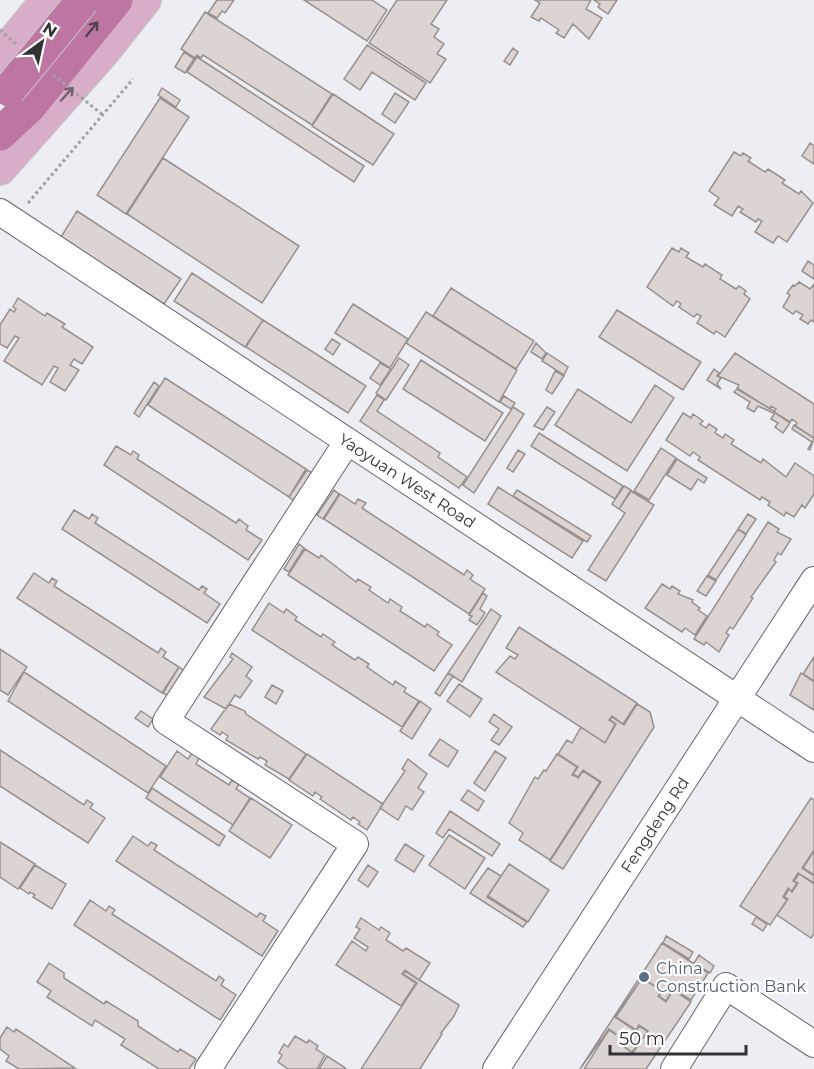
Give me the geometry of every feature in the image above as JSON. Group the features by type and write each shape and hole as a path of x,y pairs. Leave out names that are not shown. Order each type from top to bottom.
{"highway":[{"path":"0,134 13,98 83,0"},
{"path":"13,98 116,0"}],"main road":[{"path":"0,57 47,0"},
{"path":"0,169 102,54 145,0"}],"street":[{"name":"Yaoyuan West Road","path":"0,212 814,749"},
{"path":"208,1069 355,844 166,721 347,442"},
{"name":"Fengdeng Rd","path":"496,1069 814,580"},
{"path":"674,1069 726,986 814,1044"}],"path":[{"path":"28,203 133,79"}],"building":[{"path":"217,0 234,0 225,13 222,11 217,18 208,13"},
{"path":"304,0 372,0 387,10 367,41"},
{"path":"397,0 447,0 431,24 439,29 434,37 444,44 437,54 446,59 430,83 369,43"},
{"path":"535,0 591,0 586,9 602,18 589,39 573,24 564,38 556,33 559,30 541,18 539,21 531,17 540,3"},
{"path":"594,0 617,0 608,14 598,7 600,4"},
{"path":"205,12 332,94 312,125 203,55 201,58 197,55 195,58 181,49"},
{"path":"367,45 426,83 415,100 372,72 360,90 344,79"},
{"path":"513,48 518,52 510,65 504,61"},
{"path":"184,52 194,59 185,73 175,67"},
{"path":"197,57 364,166 354,182 187,72"},
{"path":"162,88 180,100 176,107 158,95"},
{"path":"395,93 409,102 395,123 382,114"},
{"path":"333,94 394,134 373,165 312,126"},
{"path":"160,98 189,117 126,214 97,195"},
{"path":"810,143 814,146 814,164 802,156"},
{"path":"734,152 741,156 743,153 751,158 748,161 765,172 768,169 785,180 782,183 799,194 801,191 813,203 787,242 778,236 773,243 755,232 762,221 758,219 756,222 740,212 743,209 738,206 732,216 714,205 719,198 709,191"},
{"path":"163,158 299,246 262,303 127,214"},
{"path":"77,211 181,279 164,304 61,237"},
{"path":"672,248 679,252 681,248 689,253 686,257 703,267 705,264 722,275 720,279 736,289 739,286 746,291 744,294 750,299 725,337 716,331 714,334 697,323 701,316 697,314 694,317 679,307 681,304 677,301 673,306 647,287"},
{"path":"808,261 814,265 814,279 802,271"},
{"path":"192,273 263,320 245,347 174,301"},
{"path":"799,282 810,289 814,284 814,322 811,320 808,324 800,319 803,315 796,311 793,314 783,307 790,295 787,293 793,285"},
{"path":"451,288 534,341 516,369 433,316"},
{"path":"18,298 45,316 47,313 65,324 62,327 93,347 82,364 74,359 70,365 79,370 65,391 50,382 58,368 54,366 42,385 4,361 19,338 15,336 7,348 0,344 0,325 10,309 14,312 16,309 13,307"},
{"path":"353,304 408,339 390,368 335,333"},
{"path":"617,310 701,362 683,390 599,337"},
{"path":"426,312 517,370 499,402 406,343"},
{"path":"263,320 366,386 348,413 246,347"},
{"path":"332,339 340,344 333,355 325,349"},
{"path":"536,343 546,353 542,359 531,352"},
{"path":"547,353 568,367 564,375 542,361"},
{"path":"735,353 814,404 814,438 795,426 797,423 792,419 790,422 774,412 776,409 771,406 770,409 737,388 739,385 718,376"},
{"path":"399,358 409,365 386,400 376,393"},
{"path":"421,360 503,413 485,441 403,389"},
{"path":"380,363 391,369 380,385 370,378"},
{"path":"714,369 719,373 717,376 721,378 717,384 721,389 707,380"},
{"path":"555,371 564,376 552,394 546,390"},
{"path":"165,378 306,469 289,497 148,405"},
{"path":"154,382 159,386 139,417 134,413"},
{"path":"655,385 674,398 627,471 555,425 578,389 631,423"},
{"path":"737,389 774,411 773,413 758,406 754,412 747,408 750,402 734,392"},
{"path":"377,395 384,400 377,411 440,453 438,457 467,477 459,488 360,421"},
{"path":"504,396 515,403 511,409 500,402"},
{"path":"513,407 524,414 474,493 463,485"},
{"path":"547,407 555,412 543,430 534,426"},
{"path":"683,413 691,418 693,414 703,421 700,424 706,428 709,424 717,429 715,433 723,438 725,434 734,440 731,444 761,463 763,459 786,477 795,463 814,476 814,494 805,508 802,505 794,517 786,512 784,516 768,505 770,502 762,497 760,500 698,460 700,457 693,452 690,456 666,440"},
{"path":"775,413 790,423 783,433 775,427 778,423 771,419"},
{"path":"794,425 814,438 810,450 808,449 812,442 792,429"},
{"path":"539,433 623,486 615,499 531,446"},
{"path":"116,446 131,455 133,451 139,455 137,459 236,523 239,519 248,526 246,530 262,540 248,560 104,465"},
{"path":"661,448 676,458 649,500 634,491"},
{"path":"518,450 525,454 513,472 507,468"},
{"path":"677,459 707,478 704,483 698,479 691,490 667,475"},
{"path":"307,470 314,474 296,502 289,497"},
{"path":"624,486 631,490 619,509 612,504"},
{"path":"498,487 583,541 572,558 488,504"},
{"path":"334,490 339,494 323,519 317,515"},
{"path":"517,490 591,536 587,542 513,496"},
{"path":"631,491 654,505 606,581 588,570 625,513 619,509"},
{"path":"340,494 355,504 358,499 366,503 362,508 464,575 467,570 473,575 470,579 485,589 469,614 324,519"},
{"path":"74,510 89,519 92,514 98,518 95,523 199,590 202,586 207,589 204,593 220,604 207,623 62,529"},
{"path":"748,514 756,519 746,534 738,529"},
{"path":"768,522 779,529 777,532 791,539 781,555 778,553 774,560 776,562 751,597 753,598 733,629 730,627 726,633 729,635 719,652 706,642 704,645 694,639"},
{"path":"738,529 746,535 716,580 708,575"},
{"path":"299,544 304,548 289,572 284,569"},
{"path":"305,549 319,558 321,555 356,582 358,579 371,587 369,590 388,603 390,599 402,607 400,611 425,627 427,624 439,632 437,635 452,645 434,671 288,575"},
{"path":"34,573 49,583 52,578 57,581 54,586 158,653 161,648 166,652 163,657 179,667 162,693 17,598"},
{"path":"707,576 716,581 706,596 697,591"},
{"path":"662,584 670,589 672,586 680,591 678,594 693,600 692,602 700,608 698,610 707,616 695,635 685,628 682,632 645,608"},
{"path":"483,593 487,596 480,609 485,613 477,625 469,620 472,616 469,615"},
{"path":"269,603 284,613 286,609 297,617 295,620 321,637 323,634 335,642 332,645 355,660 358,657 369,664 367,667 393,685 395,681 406,688 404,692 419,701 402,727 252,630"},
{"path":"491,609 501,616 462,682 448,673"},
{"path":"519,627 637,703 623,724 612,716 609,720 615,724 605,743 496,672 510,656 515,659 518,655 506,648"},
{"path":"0,649 27,667 8,695 0,690"},
{"path":"232,653 252,667 246,676 252,681 240,698 235,695 226,709 204,697 233,659 230,657"},
{"path":"814,657 814,681 803,674"},
{"path":"179,667 188,673 171,698 163,693"},
{"path":"24,672 166,766 148,793 8,701"},
{"path":"448,673 453,676 440,696 435,693"},
{"path":"801,673 814,682 814,710 790,695"},
{"path":"459,684 482,699 470,717 447,701"},
{"path":"272,685 283,691 276,704 265,697"},
{"path":"420,701 431,709 412,739 400,731"},
{"path":"229,704 245,711 246,714 306,754 289,779 265,765 267,761 260,757 258,759 226,740 228,736 222,732 220,735 211,729"},
{"path":"637,704 650,712 654,727 563,869 550,861 601,782 583,770 578,777 573,774 578,767 558,754 567,740 572,743 581,727 605,743 616,724 610,720 612,717 624,725"},
{"path":"141,711 153,719 148,727 135,718"},
{"path":"494,714 512,727 499,745 491,740 499,729 489,722"},
{"path":"440,739 458,751 448,767 429,755"},
{"path":"0,750 84,805 87,800 93,804 90,808 105,818 88,843 0,786"},
{"path":"177,751 188,759 192,753 199,758 196,764 229,785 232,780 239,784 236,789 250,798 233,825 160,777"},
{"path":"495,751 506,758 485,791 474,783"},
{"path":"307,754 383,804 367,830 353,817 351,820 320,799 322,797 315,792 313,796 289,780"},
{"path":"557,754 577,767 572,775 578,778 583,771 600,782 550,860 519,840 523,833 509,823 535,777 538,779 544,770 546,771"},
{"path":"408,759 427,774 418,788 424,792 412,810 406,806 398,820 380,808 405,771 402,769"},
{"path":"152,788 225,836 219,846 146,798"},
{"path":"468,790 484,801 478,811 461,800"},
{"path":"251,798 292,825 270,858 229,831"},
{"path":"811,798 814,800 814,850 802,868 814,876 814,883 798,873 793,881 797,883 792,891 788,888 783,897 787,900 770,925 740,906"},
{"path":"450,811 500,844 492,856 449,829 443,838 436,833"},
{"path":"449,835 485,858 465,889 429,865"},
{"path":"133,836 148,846 151,842 157,845 154,850 257,917 260,913 266,916 263,921 278,931 262,956 116,861"},
{"path":"0,842 35,864 18,889 0,877"},
{"path":"405,844 424,856 414,872 395,860"},
{"path":"814,851 814,875 803,868"},
{"path":"509,864 549,890 528,922 488,896"},
{"path":"35,865 66,884 52,909 33,897 35,895 20,888"},
{"path":"368,865 378,872 368,887 358,880"},
{"path":"488,868 501,876 487,897 527,922 523,927 470,893"},
{"path":"799,874 814,884 814,934 811,938 777,915 788,899 784,897 789,889 792,892 798,883 794,881"},
{"path":"90,900 106,911 109,906 115,910 112,914 216,981 219,976 224,980 221,985 236,995 220,1020 74,925"},
{"path":"756,917 767,924 763,931 752,924"},
{"path":"361,918 379,930 381,927 390,933 386,940 403,951 406,948 430,963 419,980 405,970 402,974 416,983 401,1006 336,965 352,941 366,951 368,947 354,938 360,929 356,927"},
{"path":"666,936 693,952 689,959 663,943"},
{"path":"662,943 708,973 691,1000 673,989 666,1001 659,996 663,991 642,978 615,1017 636,1031 639,1026 647,1031 641,1041 632,1052 625,1047 629,1043 609,1029 580,1069"},
{"path":"699,955 714,966 710,973 694,963"},
{"path":"49,963 64,973 64,978 104,1004 106,1001 138,1021 138,1026 178,1052 180,1049 196,1059 189,1069 159,1069 121,1045 125,1039 95,1020 92,1026 47,997 51,991 37,982"},
{"path":"405,971 459,1005 420,1069 361,1069 417,983 403,974"},
{"path":"642,978 662,991 658,996 666,1002 673,990 691,1002 646,1069 584,1069 609,1030 627,1043 624,1047 633,1053 648,1031 639,1025 636,1030 616,1017"},
{"path":"7,1027 14,1032 16,1029 75,1068 19,1069 6,1061 9,1056 0,1049 0,1038"},
{"path":"295,1036 307,1043 309,1040 325,1055 317,1069 288,1069 278,1062 282,1055 279,1053 284,1044 288,1047"},
{"path":"327,1056 344,1067 346,1069 319,1069"}],"place":[{"name":"China Construction Bank","path":"644,977"}]}
